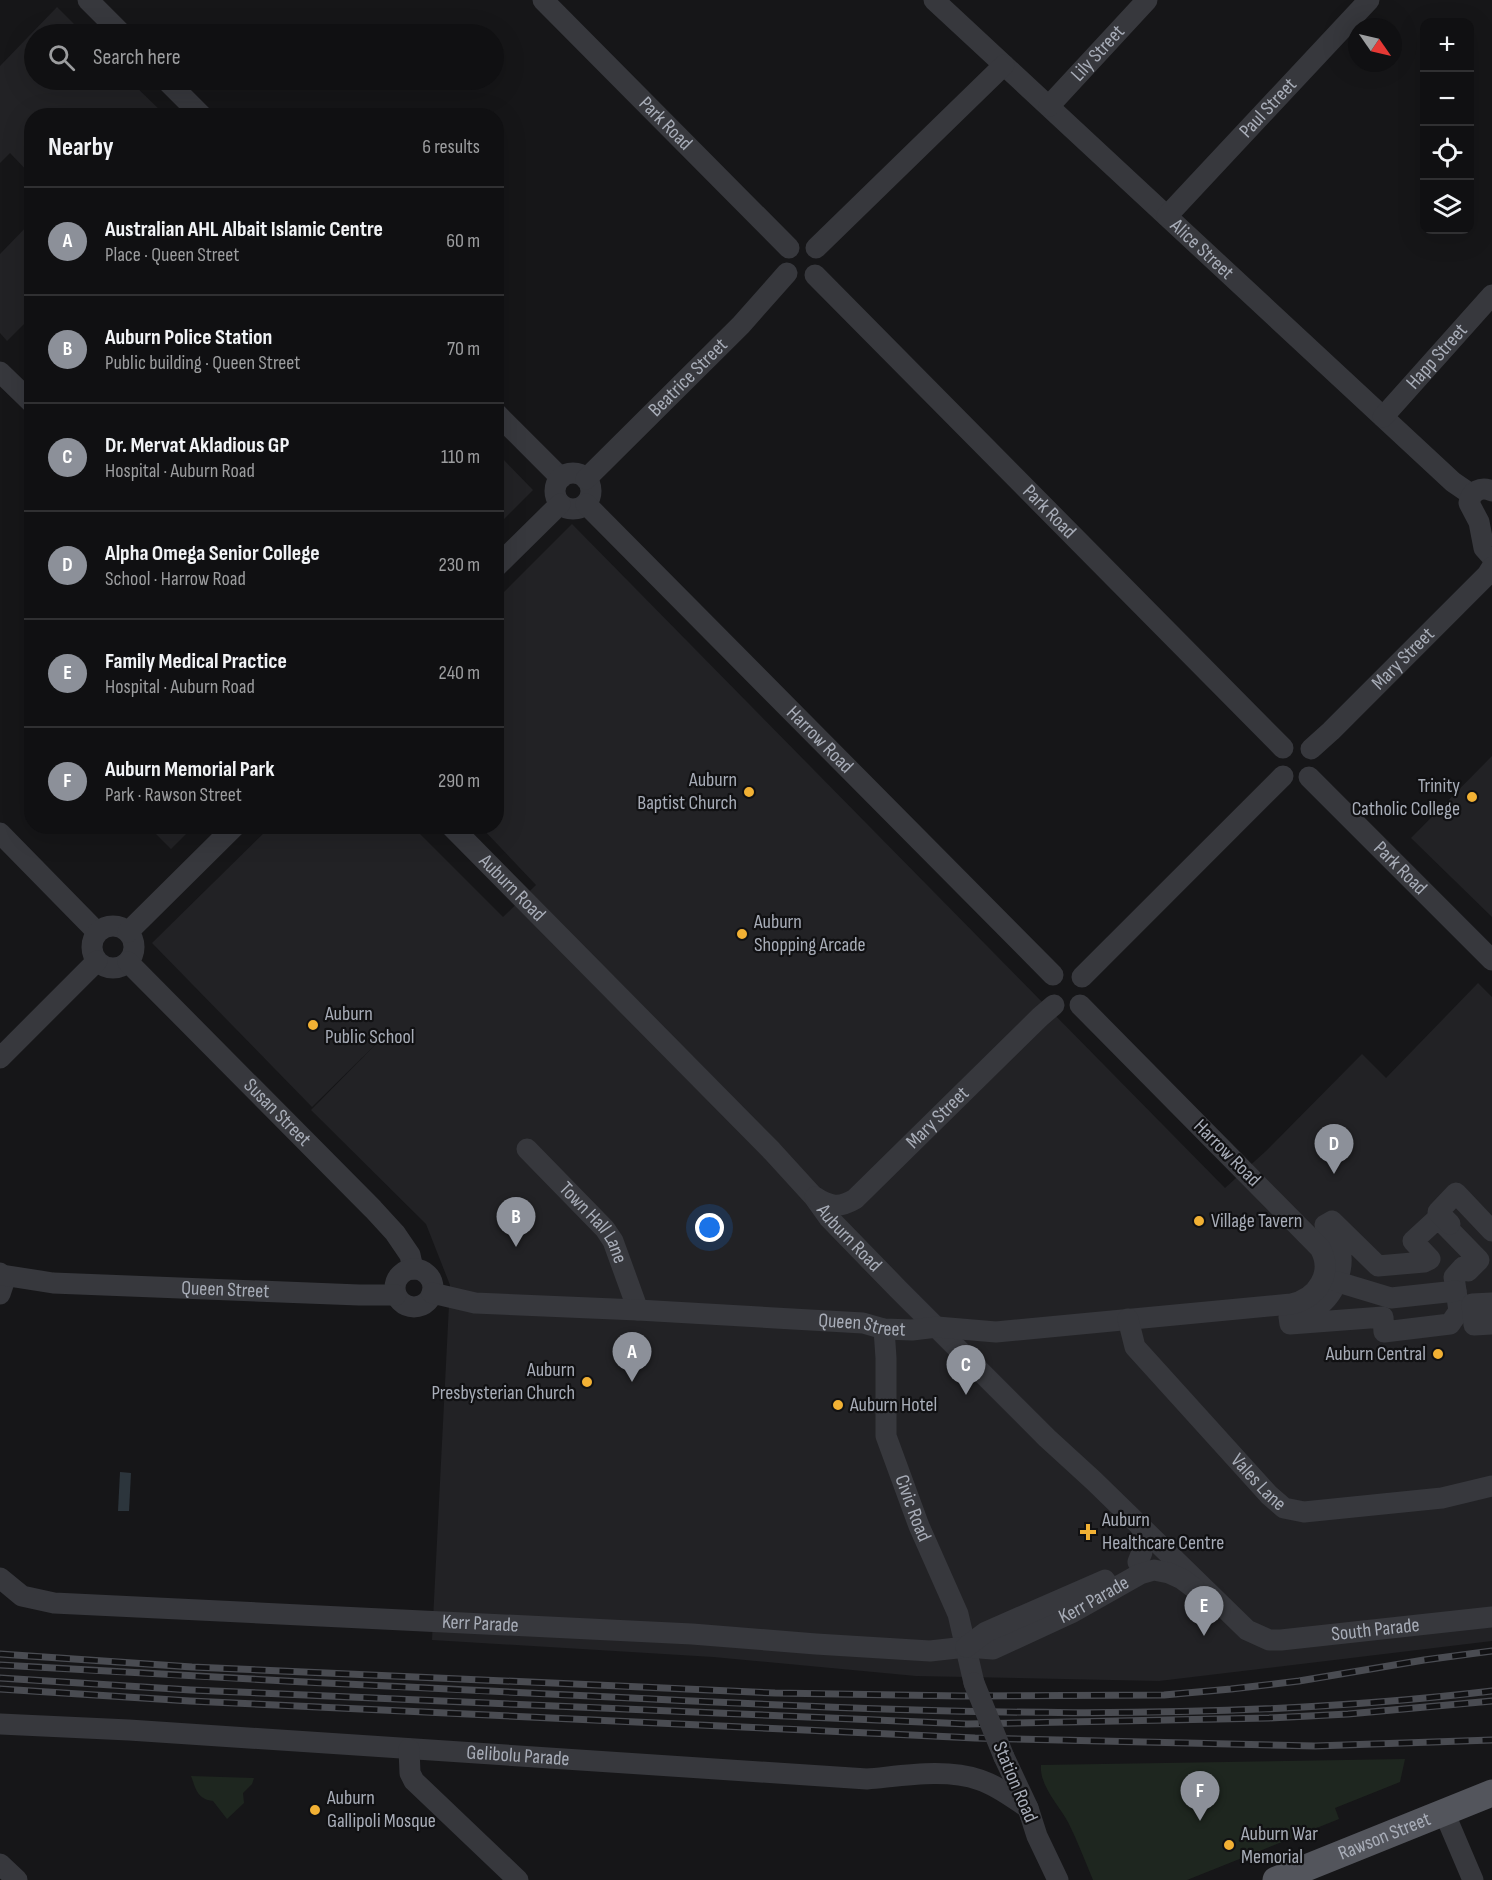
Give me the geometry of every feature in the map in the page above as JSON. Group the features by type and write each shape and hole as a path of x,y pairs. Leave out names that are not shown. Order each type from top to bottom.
{"main road":[{"name":"Rawson Street","path":"1276,1880 1492,1793"}],"street":[{"path":"88,0 112,24"},
{"name":"Park Road","path":"543,0 789,248"},
{"name":"Alice Street","path":"934,0 1453,482 1482,493"},
{"name":"Lily Street","path":"1049,106 1147,0"},
{"name":"Paul Street","path":"1167,216 1369,0"},
{"path":"816,248 1004,65"},
{"path":"176,90 194,108"},
{"path":"800,243 816,248 820,253 821,265 815,275 810,279 798,280 787,273 783,263 789,248 800,243"},
{"name":"Beatrice Street","path":"586,479 741,325 787,273"},
{"name":"Park Road","path":"815,275 1283,748"},
{"name":"Happ Street","path":"1383,417 1492,296"},
{"path":"0,372 24,396"},
{"path":"504,421 561,478"},
{"path":"571,473 582,475 590,483 591,494 586,504 576,509 564,508 560,504 555,494 557,482 561,478 571,473"},
{"path":"1482,493 1470,499 1470,506 1479,522 1484,548 1492,556"},
{"path":"504,559 560,504"},
{"name":"Harrow Road","path":"586,504 1053,975"},
{"name":"Mary Street","path":"1311,749 1463,600 1492,567"},
{"path":"1300,743 1311,749 1316,766 1309,777 1296,781 1283,776 1278,762 1283,748 1300,743"},
{"path":"1082,976 1283,776"},
{"name":"Park Road","path":"1309,777 1492,960"},
{"path":"0,833 97,932"},
{"path":"128,932 227,834"},
{"name":"Auburn Road","path":"459,834 756,1135 814,1197 829,1218 1047,1438 1177,1560 1247,1630 1258,1636"},
{"path":"109,926 116,926 128,932 132,937 134,950 128,962 122,966 109,968 97,961 93,956 91,943 97,932 109,926"},
{"path":"0,1058 97,961"},
{"name":"Susan Street","path":"128,962 373,1209 395,1233 410,1255 413,1269"},
{"path":"1068,970 1082,976 1087,991 1080,1005 1067,1010 1054,1005 1047,990 1053,975 1068,970"},
{"name":"Mary Street","path":"814,1197 827,1205 836,1206 844,1206 855,1200 1054,1005"},
{"name":"Harrow Road","path":"1080,1005 1320,1248 1326,1267 1320,1286 1307,1300 1291,1304"},
{"name":"Town Hall Lane","path":"527,1149 605,1229 613,1241 638,1310"},
{"path":"1492,1231 1456,1193 1438,1212 1492,1269"},
{"path":"1438,1218 1479,1260 1468,1271 1463,1267 1454,1277 1459,1311 1450,1324 1384,1332 1383,1317 1290,1324 1289,1317 1311,1310 1322,1303 1338,1281 1341,1267 1338,1242 1325,1225 1332,1221 1378,1266 1424,1262 1430,1259 1413,1241 1438,1218"},
{"path":"1418,1295 1466,1247"},
{"path":"413,1269 429,1276 433,1287 424,1305 417,1307 404,1305 396,1294 395,1283 398,1278 402,1273 413,1269"},
{"path":"1338,1281 1391,1298 1456,1291"},
{"name":"Queen Street","path":"1,1283 359,1295 396,1294"},
{"name":"Queen Street","path":"432,1293 445,1298 475,1303 863,1323 884,1329 912,1330 937,1327 996,1332 1291,1304"},
{"path":"1492,1303 1472,1304 1474,1325 1492,1324"},
{"name":"Vales Lane","path":"1128,1319 1135,1347 1269,1495 1284,1508 1294,1512 1316,1511 1442,1498 1492,1486"},
{"name":"Civic Road","path":"884,1329 886,1436 919,1526 958,1614 974,1683"},
{"path":"975,1365 977,1346 996,1332"},
{"name":"Kerr Parade","path":"1138,1562 1142,1552 1142,1529"},
{"name":"Kerr Parade","path":"966,1647 986,1632 1095,1584 1138,1562 1161,1557 1177,1560"},
{"name":"Kerr Parade","path":"0,1578 22,1596 54,1604 692,1634 930,1651 966,1647 993,1649 1071,1613 1140,1574 1154,1570 1182,1579 1219,1603"},
{"name":"South Parade","path":"1258,1636 1269,1640 1281,1640 1492,1617"},
{"name":"Station Road","path":"974,1683 1028,1809 1037,1836 1058,1880"},
{"name":"Gelibolu Parade","path":"0,1724 129,1730 867,1779 923,1773 973,1778 996,1787 1028,1809"},
{"path":"410,1749 410,1773 414,1781 518,1880"},
{"path":"1444,1812 1473,1880"},
{"path":"0,1864 17,1880"}],"shaded area":[{"path":"57,7 74,24 41,24"},
{"path":"24,41 24,90 139,90 158,108 24,108 24,168 10,153 0,163 0,66"},
{"path":"24,229 24,324 7,341 0,333 0,254"},
{"path":"504,460 533,490 504,519"},
{"path":"572,524 1225,1188 1266,1151 1362,1054 1386,1078 1478,983 1492,997 1492,1641 1159,1681 916,1676 713,1657 432,1640 450,1285 426,1224 311,1110 382,1038 312,1107 152,943 263,834 420,834 503,917 536,885 488,834 504,834 504,592"},
{"name":"Trinity Catholic College","path":"1492,756 1492,917 1411,838"},
{"path":"156,834 186,834 171,849"},
{"path":"120,1472 131,1473 129,1511 118,1511"},
{"path":"1405,1759 1400,1782 1335,1808 1339,1819 1187,1880 1093,1880 1069,1824 1043,1781 1041,1773 1041,1765"},
{"path":"191,1776 254,1778 252,1784 243,1793 244,1803 227,1819 213,1801 200,1796"}],"railway":[{"path":"0,1654 192,1667 775,1693 961,1696 1164,1695 1299,1681 1492,1651"},
{"path":"0,1665 757,1704 1072,1713 1282,1708 1492,1691"},
{"path":"0,1678 191,1690 967,1724 1269,1718 1348,1714 1492,1701"},
{"path":"0,1689 190,1701 975,1738 1315,1746 1492,1740"}],"place":[{"name":"Auburn Baptist Church","path":"749,792"},
{"name":"Trinity Catholic College","path":"1472,797"},
{"name":"Auburn Shopping Arcade","path":"742,934"},
{"name":"Auburn Public School","path":"313,1025"},
{"name":"Alpha Omega Senior College","path":"1334,1174"},
{"name":"Village Tavern","path":"1199,1221"},
{"name":"Auburn Police Station","path":"516,1247"},
{"name":"Auburn Central","path":"1438,1354"},
{"name":"Auburn Presbysterian Church","path":"587,1382"},
{"name":"Australian AHL Albait Islamic Centre","path":"632,1382"},
{"name":"Dr. Mervat Akladious GP","path":"966,1395"},
{"name":"Auburn Hotel","path":"838,1405"},
{"name":"Auburn Healthcare Centre","path":"1088,1532"},
{"name":"Family Medical Practice","path":"1204,1636"},
{"name":"Auburn Gallipoli Mosque","path":"315,1810"},
{"name":"Auburn Memorial Park","path":"1200,1821"},
{"name":"Auburn War Memorial","path":"1229,1845"}]}
